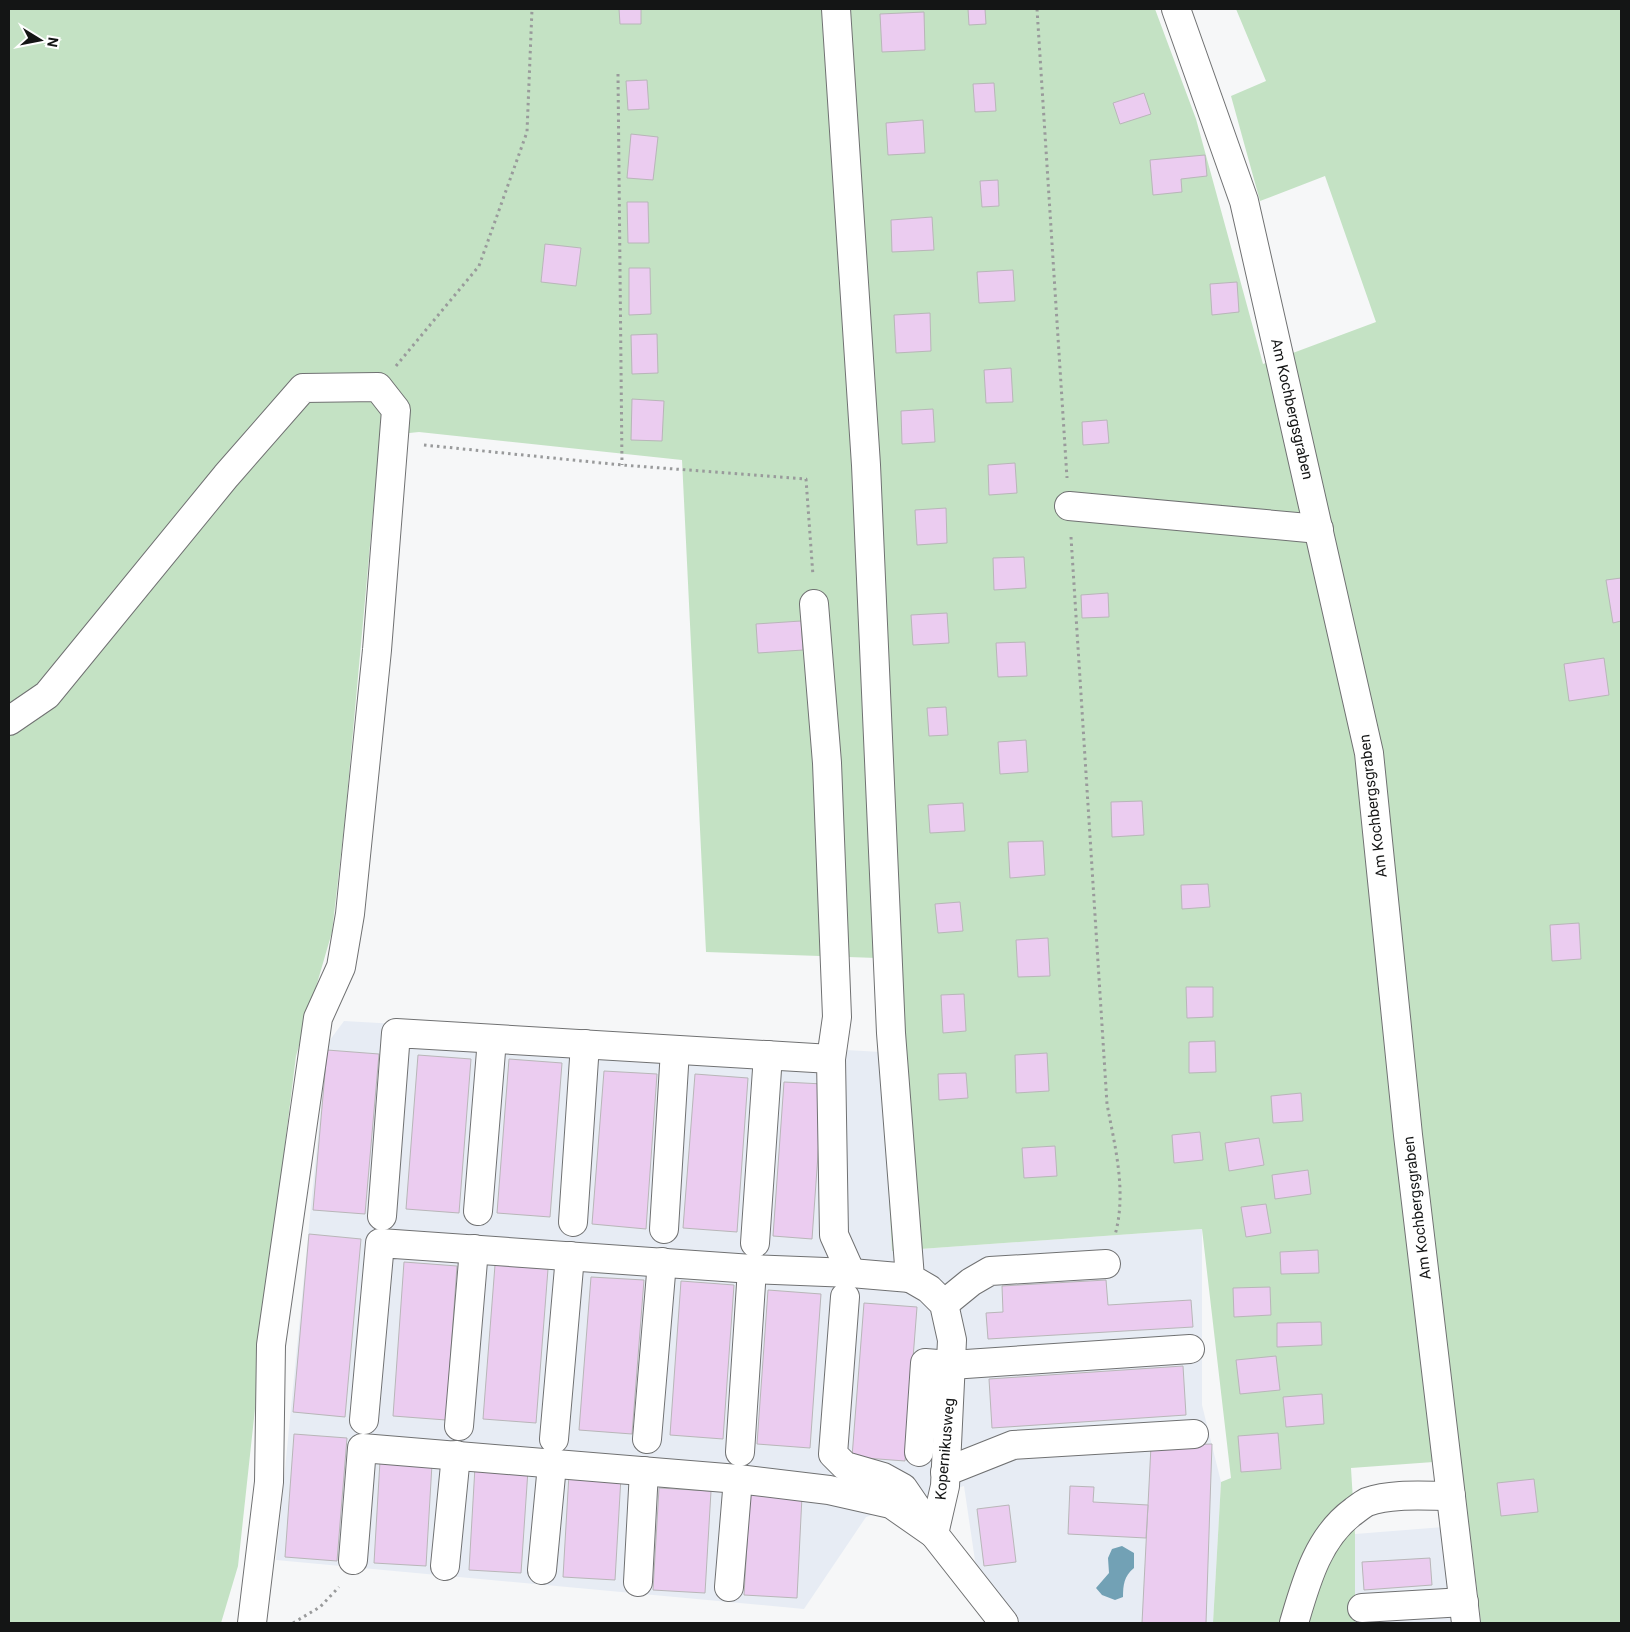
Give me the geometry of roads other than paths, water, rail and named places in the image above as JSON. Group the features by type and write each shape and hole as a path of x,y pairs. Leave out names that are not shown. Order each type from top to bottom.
{"lane":[{"path":"836,9 866,465 891,1033 910,1278"},
{"name":"Am Kochbergsgraben","path":"1176,9 1244,201 1369,753 1408,1135 1465,1613"},
{"path":"9,720 47,695 226,476 303,388 378,387 396,410 377,650 350,914 340,967 318,1018 270,1345 269,1482 252,1623"},
{"path":"1069,506 1319,528"},
{"path":"814,604 827,763 837,1017 832,1059 834,1235 848,1285 833,1454 845,1466 883,1477 903,1488 934,1534 1004,1623"},
{"path":"382,1216 396,1033 832,1059"},
{"path":"478,1211 492,1038"},
{"path":"573,1222 585,1044"},
{"path":"664,1229 675,1050"},
{"path":"740,1452 768,1056"},
{"path":"364,1420 380,1243 662,1262 754,1256 848,1285 910,1278 929,1288 944,1304 971,1282 990,1271 1106,1264"},
{"path":"459,1426 474,1249"},
{"path":"542,1570 570,1256"},
{"path":"648,1439 662,1262"},
{"name":"Kopernikusweg","path":"934,1534 945,1486 952,1352 944,1304"},
{"path":"919,1452 925,1363 952,1352 1190,1349"},
{"path":"945,1472 1013,1445 1194,1434"},
{"path":"353,1560 362,1448 456,1455 553,1452 644,1472 738,1479 829,1490 891,1504 934,1534"},
{"path":"445,1566 456,1455"},
{"path":"638,1582 644,1472"},
{"path":"729,1587 738,1479"},
{"path":"1294,1623 1318,1552 1343,1519 1366,1502 1395,1496 1451,1496"},
{"path":"1362,1608 1465,1613"}],"water":[{"path":"1122,1546 1134,1553 1134,1568 1128,1574 1125,1581 1123,1597 1115,1600 1102,1595 1096,1588 1109,1573 1108,1558 1112,1549"}]}
